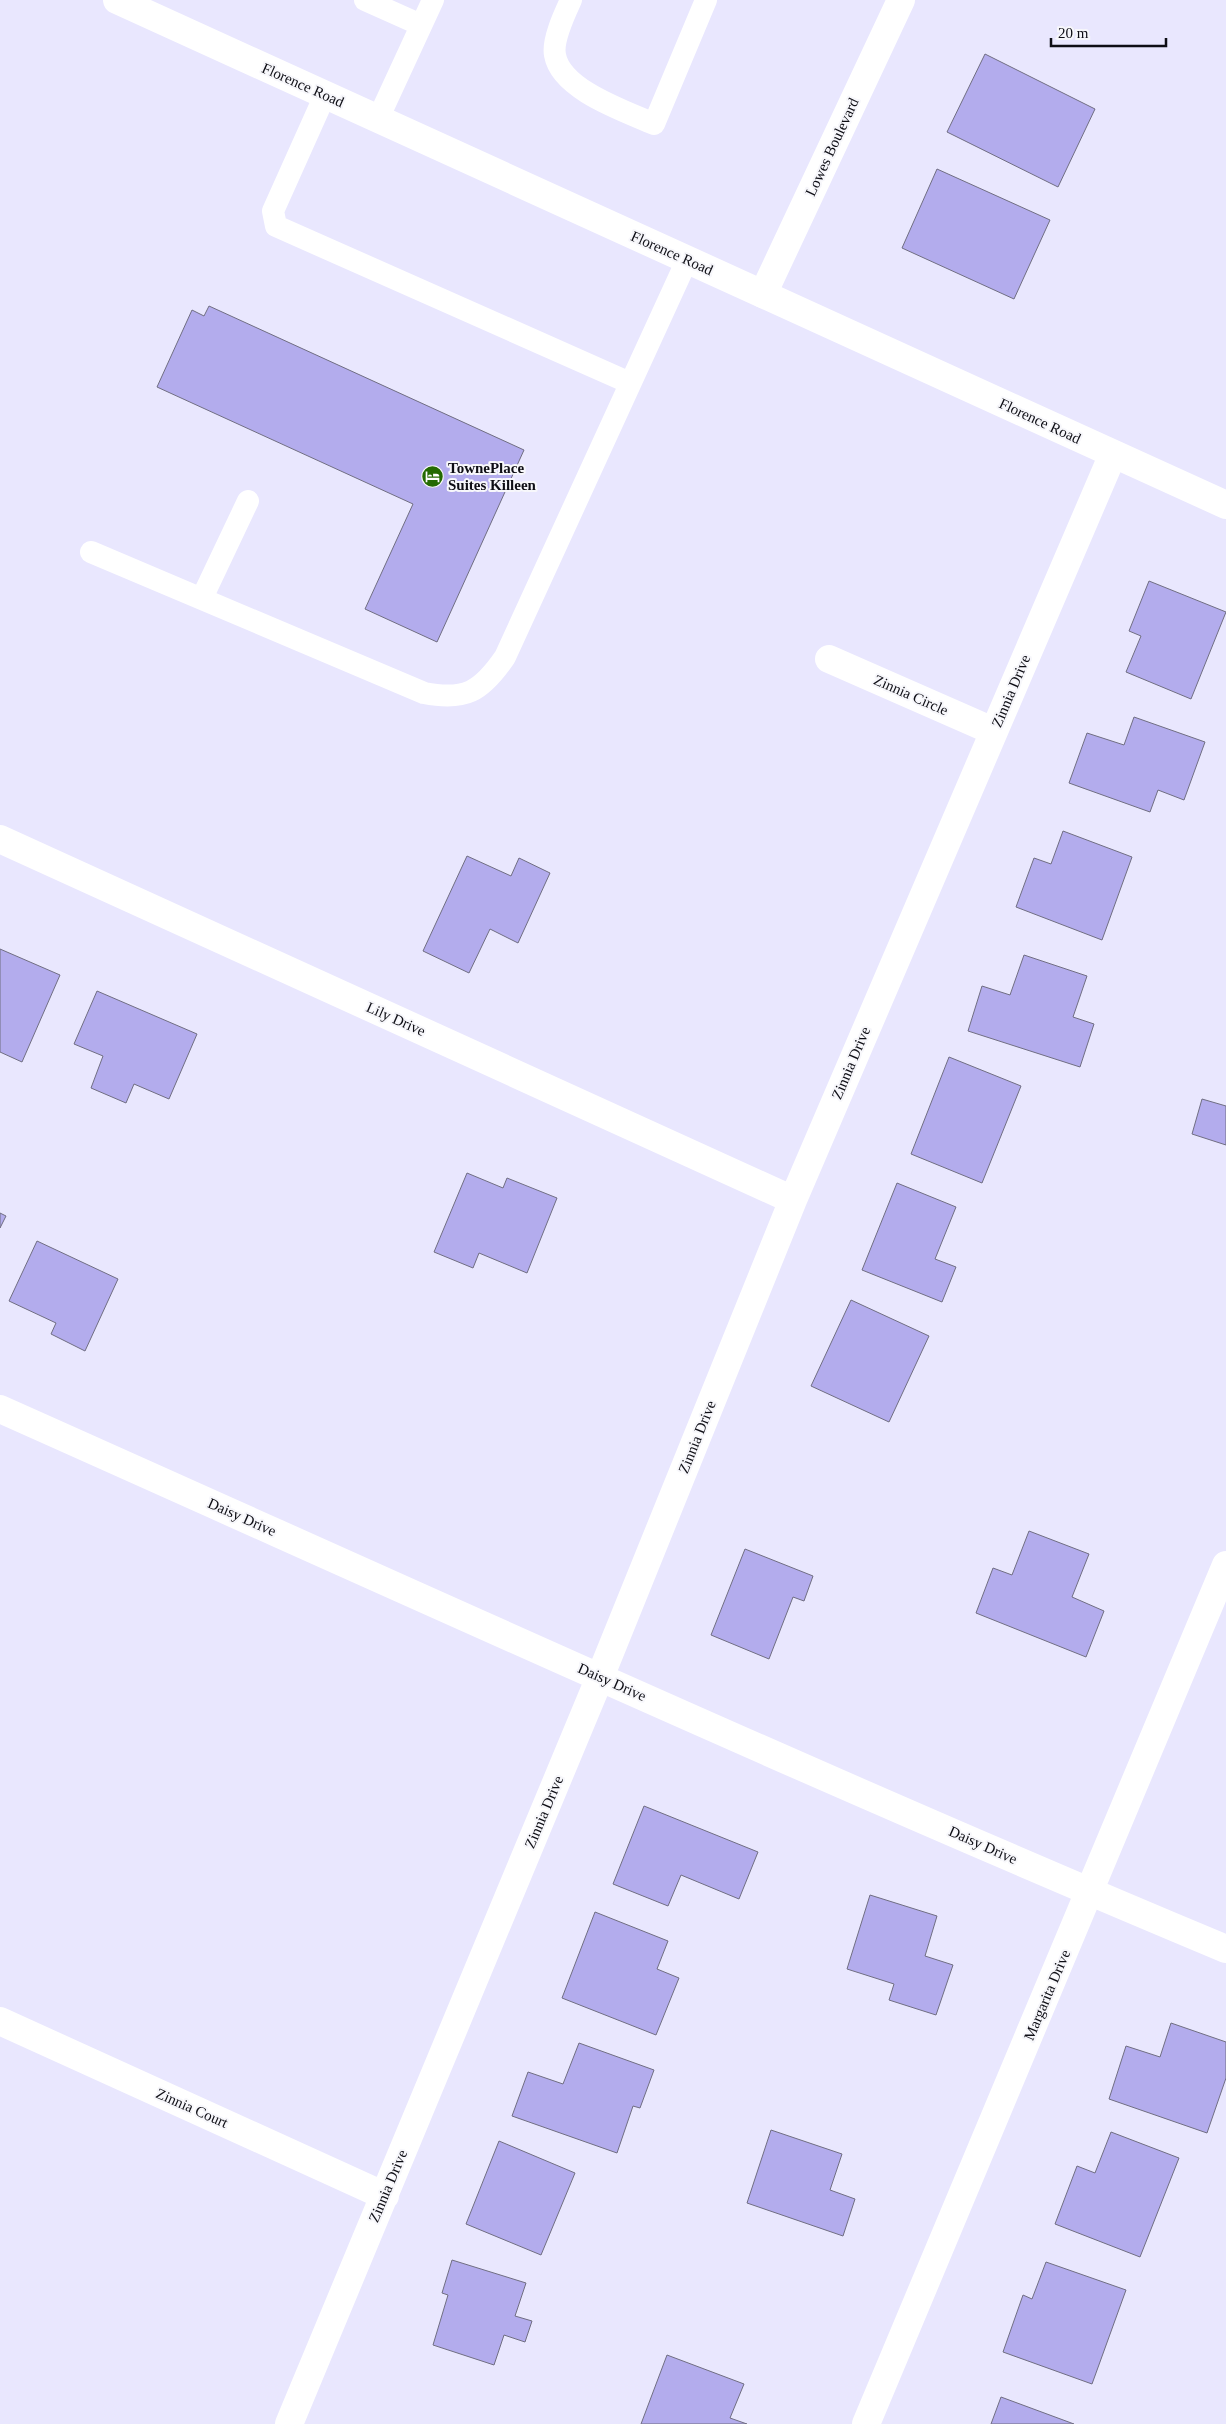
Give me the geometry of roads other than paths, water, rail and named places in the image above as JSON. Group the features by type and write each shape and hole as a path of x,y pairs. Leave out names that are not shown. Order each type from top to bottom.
{"street":[{"name":"Florence Road","path":"117,0 1226,505"},
{"name":"Lowes Boulevard","path":"763,294 901,0"},
{"name":"Zinnia Drive","path":"289,2424 600,1676 793,1200 1113,454"},
{"name":"Zinnia Circle","path":"829,659 993,731"},
{"name":"Lily Drive","path":"0,839 793,1200"},
{"name":"Daisy Drive","path":"0,1409 1090,1892 1226,1949"},
{"name":"Margarita Drive","path":"866,2424 1226,1565"},
{"name":"Zinnia Court","path":"0,2021 385,2196"}],"lane":[{"path":"365,0 421,25"},
{"path":"378,119 433,0"},
{"path":"571,0 561,22 555,55 566,78 598,98 654,124 706,0"},
{"path":"325,95 273,211 276,226 630,382"},
{"path":"91,552 424,693 446,697 466,694 481,687 505,657 687,260"},
{"path":"202,598 248,501"}],"place":[{"name":"TownePlace Suites Killeen","path":"432,477"}]}
